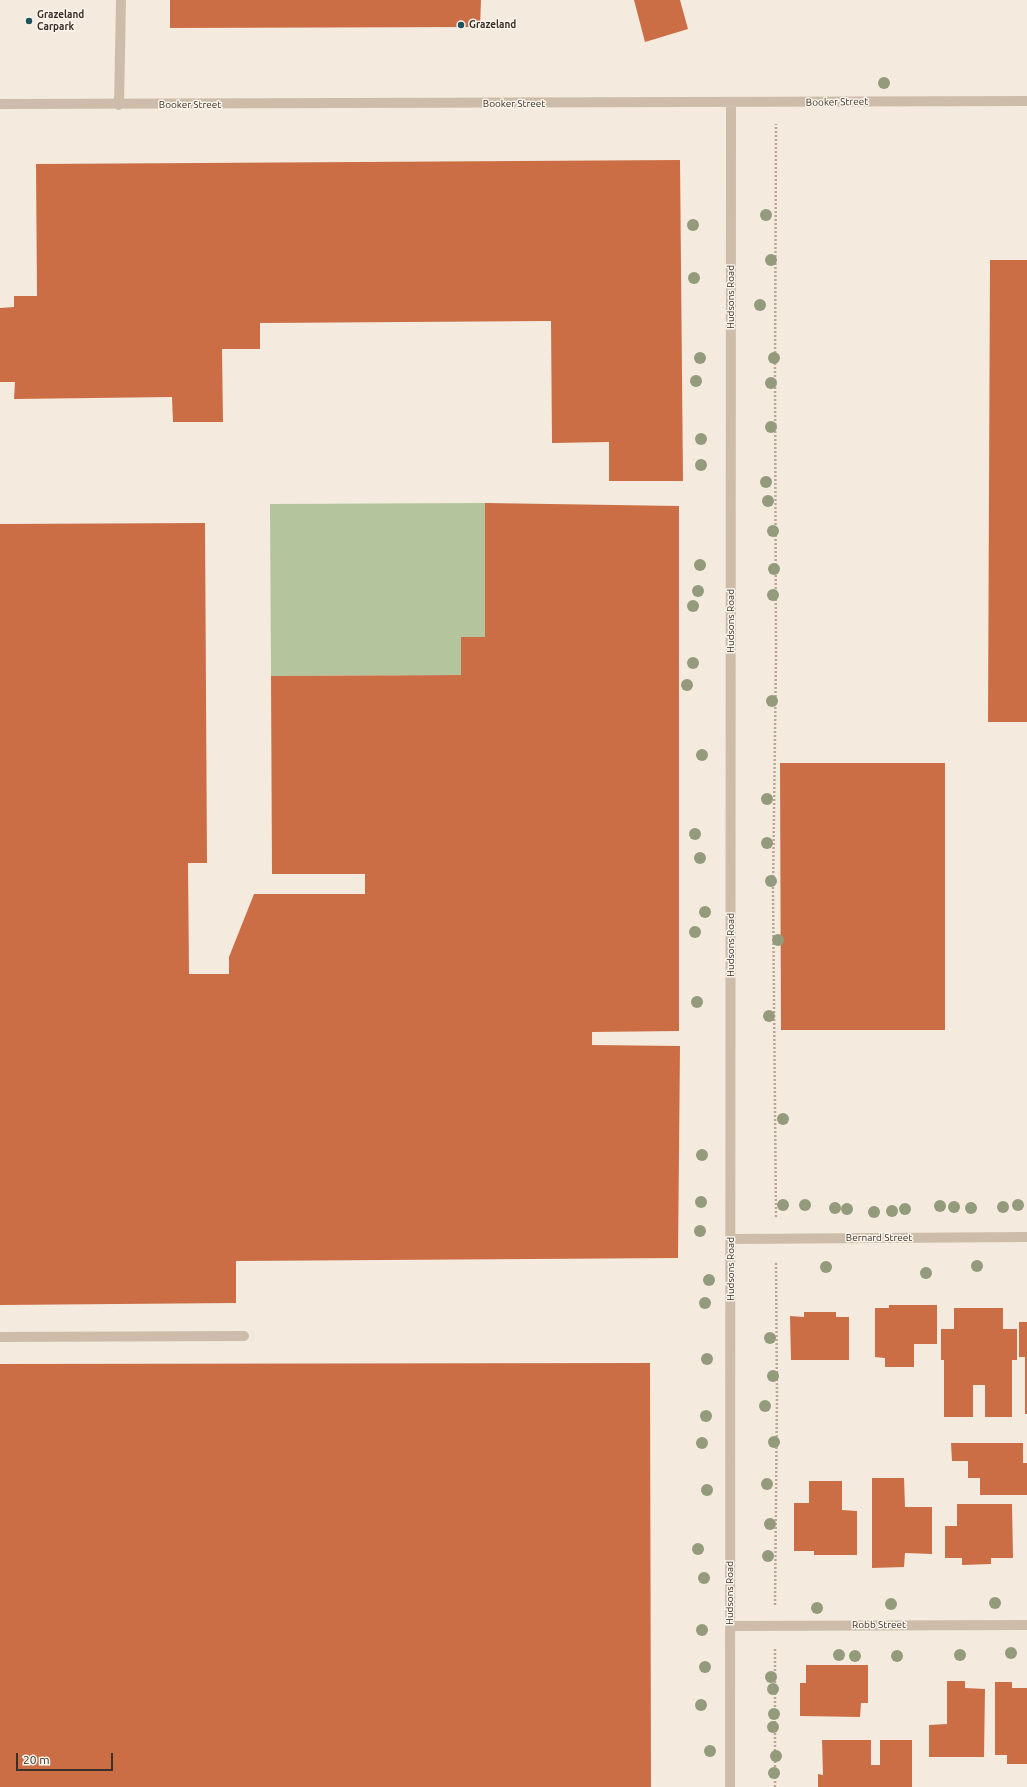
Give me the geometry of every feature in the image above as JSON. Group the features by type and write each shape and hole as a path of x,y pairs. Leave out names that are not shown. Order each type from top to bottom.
{"street":[{"path":"119,105 121,0"},
{"name":"Booker Street","path":"0,104 119,105 1027,101"},
{"name":"Hudsons Road","path":"730,1787 731,103"},
{"name":"Bernard Street","path":"731,1239 1027,1237"},
{"path":"0,1337 244,1336"},
{"name":"Robb Street","path":"730,1626 1027,1625"}],"path":[{"path":"775,1787 774,1626 777,1395 773,892 776,655 775,373 777,103"}],"green space":[{"path":"485,503 485,637 461,637 461,675 271,676 270,504"}],"building":[{"path":"170,0 481,0 480,27 170,28"},
{"path":"634,0 680,0 688,29 645,42"},
{"path":"680,160 683,481 609,481 609,442 552,443 551,321 260,323 260,349 222,349 223,422 173,422 172,397 14,399 15,382 0,382 0,308 14,307 14,296 37,296 36,164"},
{"path":"990,260 1027,260 1027,722 988,722"},
{"path":"485,503 679,506 679,1031 592,1032 592,1045 680,1046 678,1258 236,1261 236,1303 0,1305 0,524 205,523 207,863 188,863 189,974 229,974 229,957 254,894 365,894 365,874 272,874 271,676 461,675 461,637 485,637"},
{"path":"780,763 945,763 945,1030 781,1030"},
{"path":"889,1305 937,1305 937,1344 914,1344 914,1367 885,1367 885,1358 875,1357 875,1308 889,1308"},
{"path":"954,1308 1003,1308 1003,1329 1017,1329 1017,1360 1012,1360 1012,1417 985,1417 985,1385 973,1385 973,1417 944,1417 944,1360 941,1360 941,1329 954,1329"},
{"path":"804,1312 836,1312 836,1317 849,1317 849,1360 791,1360 790,1316 804,1317"},
{"path":"1019,1322 1027,1322 1027,1414 1025,1414 1025,1357 1019,1357"},
{"path":"650,1363 651,1787 0,1787 0,1364"},
{"path":"951,1443 1023,1443 1023,1463 1027,1463 1027,1495 980,1495 980,1478 968,1478 968,1461 952,1461"},
{"path":"872,1478 904,1478 905,1507 932,1507 932,1554 905,1553 904,1567 872,1568"},
{"path":"809,1481 842,1481 842,1510 857,1511 857,1555 814,1555 814,1551 794,1551 794,1503 809,1503"},
{"path":"957,1504 1012,1504 1013,1558 991,1558 991,1564 962,1565 962,1558 945,1558 945,1526 957,1526"},
{"path":"806,1665 868,1665 868,1703 861,1703 860,1717 800,1716 800,1683 806,1683"},
{"path":"947,1681 965,1681 965,1688 985,1689 984,1757 929,1757 929,1725 947,1724"},
{"path":"995,1682 1012,1682 1012,1688 1027,1688 1027,1764 1007,1764 1007,1755 995,1755"},
{"path":"822,1740 871,1740 871,1765 880,1765 880,1740 912,1740 912,1787 818,1787 818,1774 823,1775"}],"place":[{"name":"Grazeland Carpark","path":"29,21"},
{"name":"Grazeland","path":"461,25"}]}
